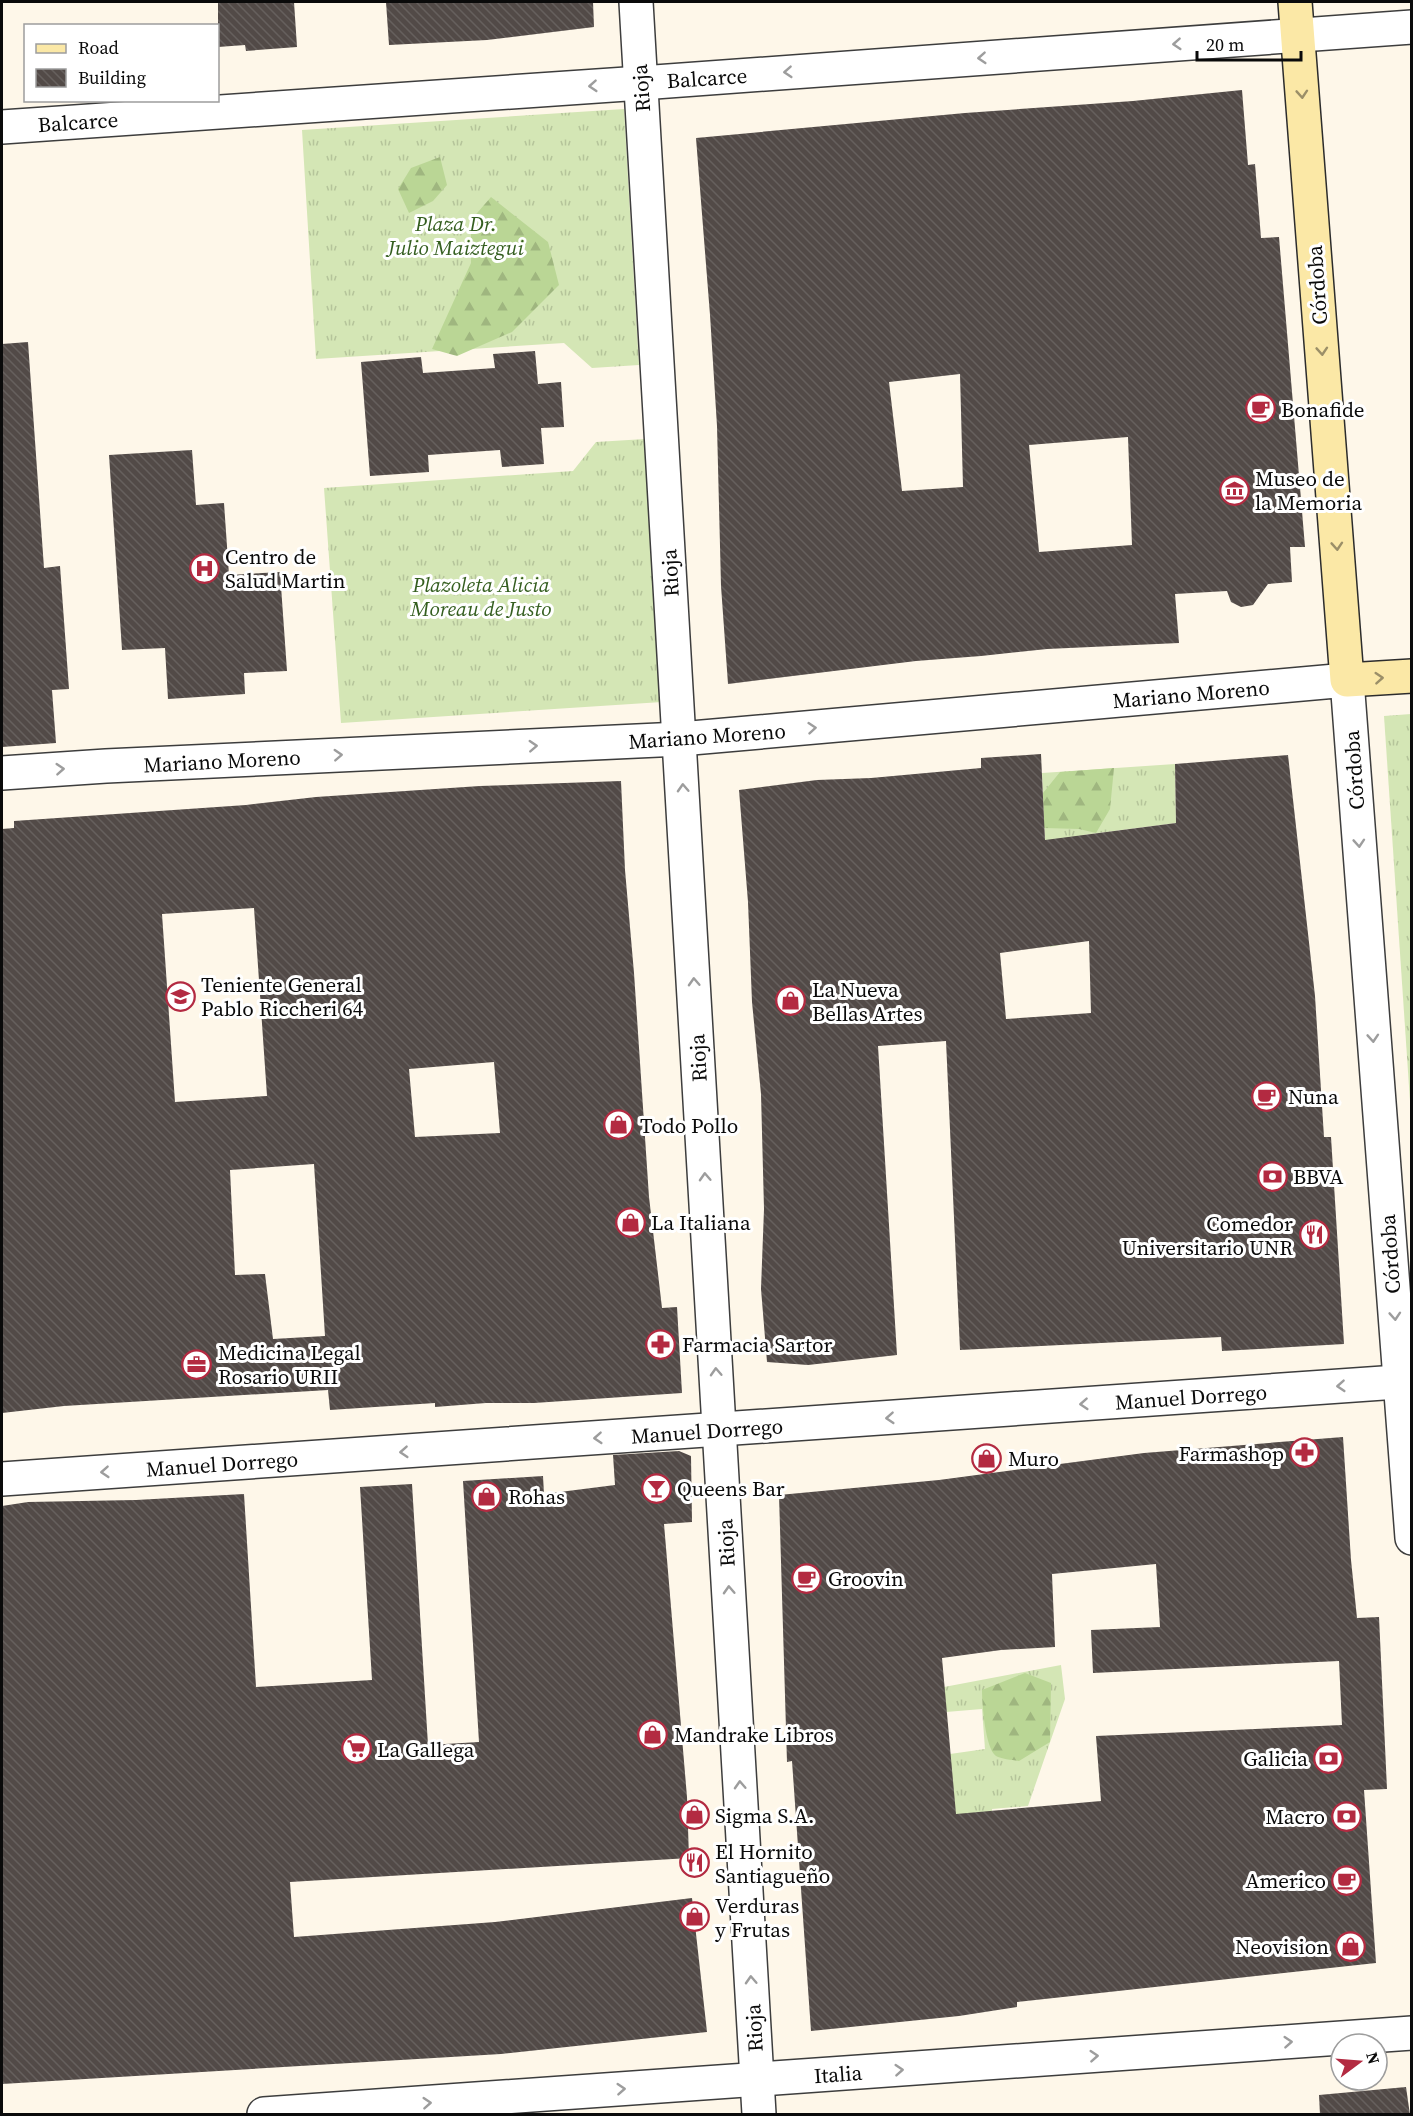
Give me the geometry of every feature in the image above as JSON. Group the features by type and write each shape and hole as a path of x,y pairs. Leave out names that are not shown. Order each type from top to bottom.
{"main road":[{"name":"Córdoba","path":"1295,2 1347,680"},
{"name":"Mariano Moreno","path":"1347,680 1412,676"}],"street":[{"name":"Rioja","path":"636,2 759,2115"},
{"name":"Balcarce","path":"2,127 1412,27"},
{"name":"Mariano Moreno","path":"2,773 680,739 1347,680"},
{"name":"Córdoba","path":"1347,680 1406,1381 1412,1538"},
{"name":"Manuel Dorrego","path":"2,1479 1406,1381"},
{"name":"Italia","path":"264,2115 1412,2033"}],"green space":[{"name":"Plaza Dr. Julio Maiztegui","path":"624,109 639,365 592,368 564,343 316,359 302,130"},
{"path":"440,157 447,185 433,201 409,213 398,189 411,168"},
{"path":"491,197 548,242 559,285 512,332 457,356 432,349 471,263 471,220"},
{"name":"Plazoleta Alicia Moreau de Justo","path":"645,439 662,702 341,723 324,488 573,471 596,442"},
{"path":"1412,714 1411,1116 1384,716"},
{"path":"1175,764 1176,823 1083,835 1089,939 1050,947 1042,773"},
{"path":"1114,768 1110,809 1096,833 1079,829 1044,828 1043,793 1060,772"},
{"path":"1061,1665 1065,1699 1028,1806 992,1809 999,1884 961,1891 950,1754 985,1749 982,1709 946,1712 944,1687"},
{"path":"1025,1673 1051,1683 1050,1742 1019,1761 1001,1758 996,1756 989,1744 982,1690"}],"building":[{"path":"218,2 294,2 297,47 246,51 245,45 219,47"},
{"path":"386,2 593,2 594,27 487,40 389,45"},
{"path":"1242,90 1248,165 1255,164 1261,238 1279,237 1305,547 1290,547 1292,582 1268,584 1253,605 1241,607 1231,602 1227,591 1175,594 1179,643 1047,649 916,661 728,684 721,586 717,426 696,138 965,113 1133,101","holes":["960,374 963,487 902,491 889,382","1128,437 1132,545 1039,552 1029,445"]},
{"path":"28,342 44,568 60,566 69,689 52,690 56,743 2,747 2,344"},
{"path":"535,351 538,384 561,382 564,427 541,428 544,464 502,467 500,450 428,455 429,472 370,476 361,362 421,357 423,373 495,368 493,354"},
{"path":"192,450 196,505 224,503 229,575 280,572 287,671 244,673 245,694 168,699 165,648 122,650 109,455"},
{"path":"1041,754 1045,840 1176,823 1175,764 1288,755 1315,996 1324,1137 1331,1137 1344,1344 1222,1351 1221,1337 960,1350 946,1041 878,1046 897,1355 808,1365 767,1362 761,1289 764,1209 761,1094 752,1002 748,902 739,790 817,780 871,778 981,768 981,758","holes":["1089,941 1091,1013 1006,1019 1000,953"]},
{"path":"621,781 625,870 649,1197 662,1308 677,1307 682,1393 534,1403 486,1403 435,1407 435,1403 330,1410 328,1390 64,1406 2,1413 2,829 14,828 14,821 480,786","holes":["254,908 267,1096 175,1102 162,914","494,1062 500,1133 415,1137 409,1069","314,1164 325,1336 273,1339 265,1274 235,1275 230,1170"]},
{"path":"1343,1437 1357,1618 1379,1617 1387,1789 1364,1790 1376,1963 1017,2002 1017,2007 959,2016 811,2031 792,1761 787,1762 779,1495 939,1480 1144,1453","holes":["1156,1564 1160,1627 1091,1630 1093,1673 1339,1661 1342,1725 1096,1736 1101,1801 956,1814 942,1658 1001,1650 1055,1647 1052,1574"]},
{"path":"679,1451 691,1456 692,1522 664,1524 687,1797 689,1858 290,1882 294,1937 495,1922 692,1898 707,2032 501,2054 2,2084 2,1506 28,1502 136,1500 244,1494 256,1687 372,1680 360,1487 412,1484 428,1745 479,1742 463,1481 543,1476 544,1494 615,1485 613,1455"},
{"path":"1406,2087 1410,2115 1320,2115 1319,2095 1389,2092 1389,2089"}],"place":[{"name":"Bonafide","path":"1260,409"},
{"name":"Museo de la Memoria","path":"1234,490"},
{"name":"Centro de Salud Martin","path":"204,568"},
{"name":"Teniente General Pablo Riccheri 64","path":"180,996"},
{"name":"La Nueva Bellas Artes","path":"791,1001"},
{"name":"Nuna","path":"1267,1096"},
{"name":"Todo Pollo","path":"619,1125"},
{"name":"BBVA","path":"1272,1176"},
{"name":"La Italiana","path":"630,1222"},
{"name":"Comedor Universitario UNR","path":"1314,1235"},
{"name":"Farmacia Sartor","path":"661,1344"},
{"name":"Medicina Legal Rosario URII","path":"197,1364"},
{"name":"Farmashop","path":"1305,1453"},
{"name":"Muro","path":"987,1458"},
{"name":"Queens Bar","path":"656,1488"},
{"name":"Rohas","path":"487,1496"},
{"name":"Groovin","path":"807,1578"},
{"name":"Mandrake Libros","path":"653,1734"},
{"name":"La Gallega","path":"356,1749"},
{"name":"Galicia","path":"1329,1758"},
{"name":"Sigma S.A.","path":"694,1815"},
{"name":"Macro","path":"1346,1816"},
{"name":"El Hornito Santiagueño","path":"694,1863"},
{"name":"Americo","path":"1347,1880"},
{"name":"Verduras y Frutas","path":"694,1917"},
{"name":"Neovision","path":"1350,1946"}]}
